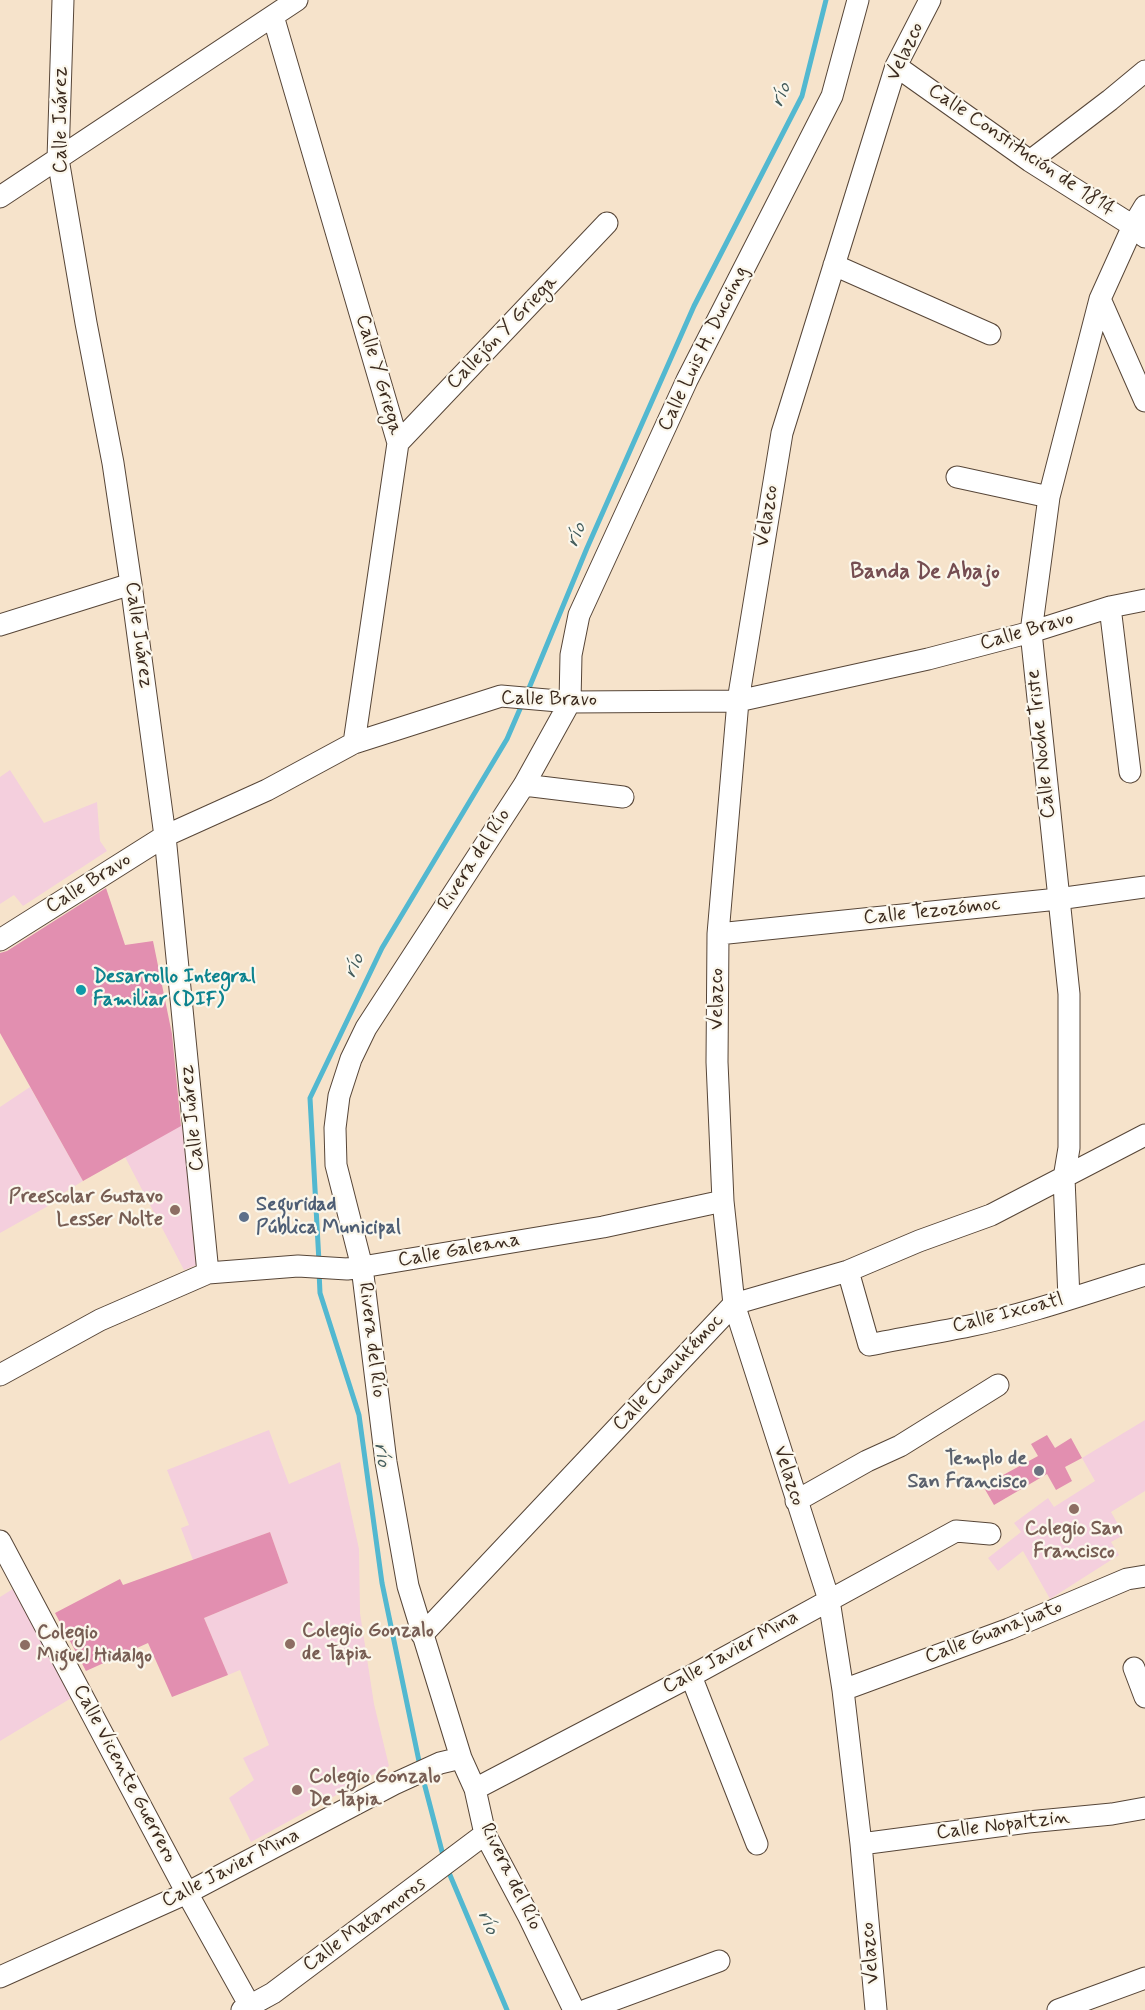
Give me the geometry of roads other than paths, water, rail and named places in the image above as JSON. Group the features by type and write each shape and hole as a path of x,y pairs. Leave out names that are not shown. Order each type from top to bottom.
{"street":[{"name":"Calle Juárez","path":"63,0 58,159 113,463 131,584 165,837 208,1273"},
{"path":"0,197 297,0"},
{"name":"Calle Luis H. Ducoing","path":"566,702 571,655 579,615 687,380 832,96 858,0"},
{"name":"Velazco","path":"876,2010 861,1844 843,1690 829,1600 734,1304 723,1201 717,1062 718,934 738,701 782,433 896,66 930,0"},
{"name":"Calle Y Griega","path":"273,16 398,443 354,743"},
{"name":"Calle Constitución de 1814","path":"896,66 1030,161 1139,231"},
{"path":"1030,161 1145,71"},
{"name":"Calle Noche Triste","path":"1069,1299 1064,1178 1069,1148 1069,994 1031,632 1049,496 1100,299 1139,231 1145,206"},
{"name":"Callejón Y Griega","path":"398,443 608,223"},
{"path":"834,265 990,334"},
{"path":"1100,299 1145,401"},
{"path":"957,477 1049,496"},
{"path":"0,625 131,584"},
{"name":"Calle Bravo","path":"0,940 165,837 267,790 354,743 501,696 566,702 738,701 928,659 1145,600"},
{"path":"1110,608 1130,772"},
{"name":"Rivera del Río","path":"566,702 524,785 366,1028 351,1059 339,1096 336,1165 408,1586 461,1758 475,1789 485,1834 528,1915 574,2010"},
{"path":"524,785 622,797"},
{"name":"Calle Tezozómoc","path":"718,934 1058,899 1145,887"},
{"name":"Calle Cuauhtémoc","path":"422,1635 734,1304 848,1271 991,1215 1145,1135"},
{"name":"Calle Galeana","path":"0,1375 100,1320 208,1273 298,1266 355,1268 603,1227 723,1201"},
{"name":"Calle Ixcoatl","path":"848,1271 869,1346 917,1334 969,1326 1069,1299 1145,1275"},
{"path":"796,1501 867,1461 900,1446 998,1384"},
{"name":"Calle Javier Mina","path":"475,1789 691,1676 956,1531 990,1534"},
{"name":"Calle Vicente Guerrero","path":"0,1541 246,2008"},
{"name":"Calle Guanajuato","path":"843,1690 1009,1629 1127,1578 1145,1576"},
{"path":"1134,1668 1145,1697"},
{"path":"691,1676 757,1844"},
{"name":"Calle Javier Mina","path":"0,1977 187,1893 394,1784 440,1763 461,1758"},
{"name":"Calle Nopaltzin","path":"861,1844 1028,1822 1112,1814 1145,1808"},
{"name":"Calle Matamoros","path":"246,2008 273,1993 468,1849 485,1834"},
{"path":"586,2010 719,1961"},
{"path":"1058,2010 1145,1978"}],"waterway":[{"name":"río","path":"527,693 587,548 694,306 802,96 826,0"},
{"name":"río","path":"319,1262 310,1098 382,948 507,739 523,702"},
{"name":"río","path":"319,1271 320,1293 359,1415 382,1583 420,1766"},
{"name":"río","path":"422,1775 444,1859"},
{"name":"río","path":"447,1868 507,2010"}],"place":[{"name":"Desarrollo Integral Familiar (DIF)","path":"81,990"},
{"name":"Preescolar Gustavo Lesser Nolte","path":"175,1210"},
{"name":"Seguridad Pública Municipal","path":"244,1217"},
{"name":"Templo de San Francisco","path":"1039,1471"},
{"name":"Colegio San Francisco","path":"1074,1509"},
{"name":"Colegio Gonzalo de Tapia","path":"290,1644"},
{"name":"Colegio Miguel Hidalgo","path":"25,1645"},
{"name":"Colegio Gonzalo De Tapia","path":"297,1790"}],"district":[{"name":"Banda De Abajo","path":"925,573"}]}
